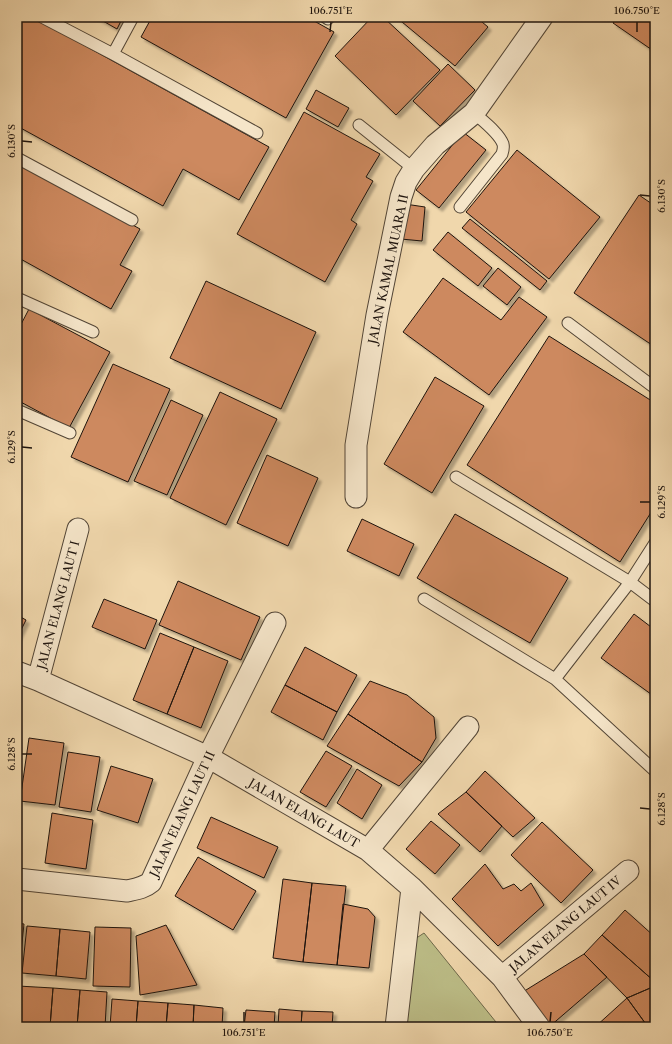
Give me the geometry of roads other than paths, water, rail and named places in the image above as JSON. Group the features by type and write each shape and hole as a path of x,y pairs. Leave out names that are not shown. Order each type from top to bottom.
{"street":[{"name":"JALAN KAMAL MUARA II","path":"356,497 356,445 376,315 401,197 406,182 414,169 435,145 474,113 542,17"},
{"name":"JALAN ELANG LAUT I","path":"38,680 78,529"},
{"name":"JALAN ELANG LAUT II","path":"17,879 127,891 140,889 151,882 208,757 275,623"},
{"name":"JALAN ELANG LAUT","path":"17,672 38,680 208,757 368,850 412,888 502,977 539,1027"},
{"path":"368,850 468,728"},
{"name":"JALAN ELANG LAUT IV","path":"502,977 628,871"},
{"path":"396,1027 412,888"}],"lane":[{"path":"42,17 257,133"},
{"path":"113,54 133,17"},
{"path":"460,207 502,154 504,149 503,144 497,134 474,113"},
{"path":"358,124 414,169"},
{"path":"17,158 132,220"},
{"path":"17,298 93,332"},
{"path":"568,323 655,388"},
{"path":"17,410 70,433"},
{"path":"456,478 630,582 655,601"},
{"path":"555,679 630,582 655,543"},
{"path":"424,599 555,679 655,771"}]}
